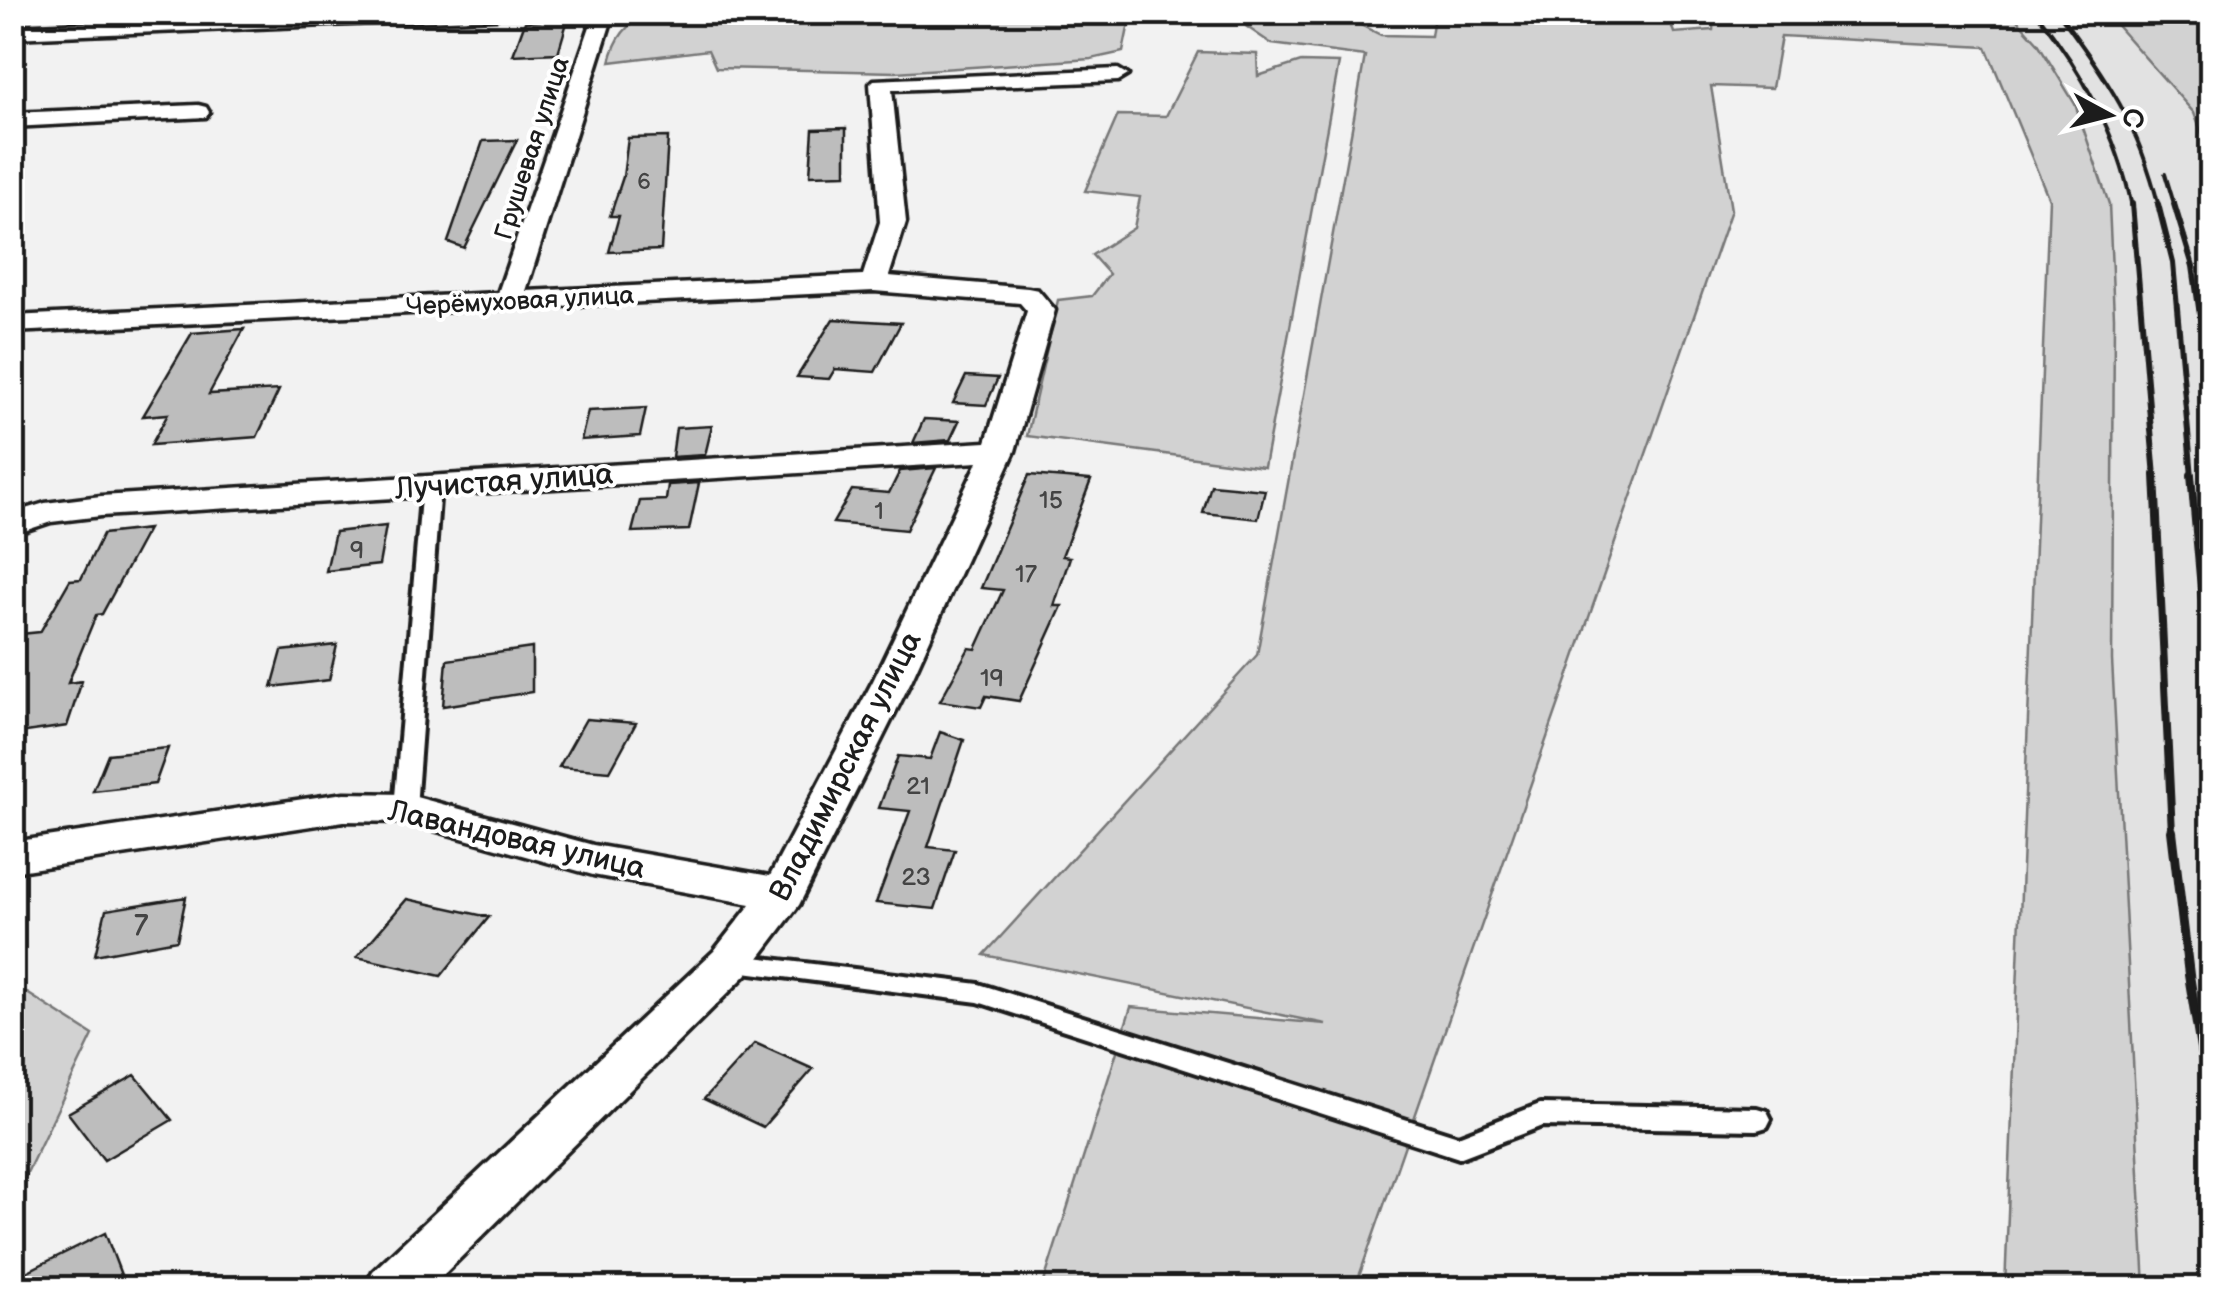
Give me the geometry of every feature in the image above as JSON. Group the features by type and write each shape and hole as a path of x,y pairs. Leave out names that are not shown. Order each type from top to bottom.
{"street":[{"path":"12,47 22,32 496,12"},
{"name":"Грушевая улица","path":"509,301 605,12"},
{"path":"2144,15 2212,16"},
{"path":"874,284 893,222 881,84 1118,75"},
{"path":"12,120 198,112"},
{"name":"Черёмуховая улица","path":"12,324 874,284 1028,296"},
{"name":"Владимирская улица","path":"393,1288 730,963 783,894 892,682 999,451 1041,310 1028,296"},
{"name":"Лучистая улица","path":"12,525 45,514 100,506 999,451"},
{"name":"Лавандовая улица","path":"12,857 344,807 405,808 593,860 783,894"}],"lane":[{"path":"405,808 431,486"},
{"path":"730,963 979,993 1460,1147 1540,1115 1757,1120"}],"shaded area":[{"path":"1667,12 1674,33 1713,30 1714,13 2010,12 2038,43 2075,104 2109,204 2114,317 2112,660 2145,1288 2005,1288 2049,199 1986,47 1781,36 1772,88 1711,86 1731,210 1355,1288 1042,1288 1131,1007 1326,1024 984,955 1257,655 1365,56 1272,44 1247,27 1274,13 1336,13 1381,35 1431,36 1434,16 1424,13"},
{"path":"724,13 711,20 791,13 1147,13 1128,28 1123,52 1091,59 896,72 716,68 708,50 610,62 627,28 654,14"},
{"path":"2010,13 2105,13 2196,114 2211,195 2211,1288 2145,1288 2112,660 2114,317 2109,204 2038,43"},
{"path":"2106,13 2211,13 2211,157 2194,113"},
{"path":"1198,52 1257,54 1258,76 1301,62 1339,63 1264,467 1027,436 1058,300 1092,296 1109,274 1092,255 1134,228 1140,197 1085,191 1118,115 1166,116"},
{"path":"13,984 93,1035 13,1202"}],"building":[{"path":"568,19 558,53 513,55 525,22"},
{"path":"846,128 846,174 810,175 813,129"},
{"path":"668,137 661,250 609,252 619,216 610,216 623,177 628,138"},
{"path":"517,140 464,248 448,242 483,141"},
{"path":"833,319 901,323 875,372 835,369 829,379 797,377"},
{"path":"244,329 209,394 279,390 257,437 151,445 168,414 143,416 192,333"},
{"path":"966,376 998,378 986,405 953,403"},
{"path":"646,408 640,436 581,440 588,411"},
{"path":"924,419 959,421 950,440 913,443"},
{"path":"712,426 705,455 672,457 676,428"},
{"path":"936,468 906,530 833,523 852,490 889,493 900,471"},
{"path":"1029,475 1091,480 1062,556 1070,557 1054,606 1062,606 1019,701 986,696 981,707 940,701 969,648 976,649 1003,590 981,588"},
{"path":"699,483 689,530 632,532 640,501 666,500 668,485"},
{"path":"1211,485 1265,490 1258,519 1203,513"},
{"path":"386,526 379,565 326,571 335,532"},
{"path":"148,529 102,614 96,615 68,683 82,681 67,726 12,734 12,653 21,634 40,632 70,580 81,579 103,534"},
{"path":"337,645 329,680 272,687 282,651"},
{"path":"532,648 532,692 443,706 447,660"},
{"path":"586,719 636,723 610,771 559,767"},
{"path":"940,732 964,740 928,847 955,850 935,909 876,903 910,811 879,808 898,756 930,759"},
{"path":"168,748 155,784 93,791 108,754"},
{"path":"186,897 177,940 95,955 106,910"},
{"path":"407,899 489,917 441,976 357,957"},
{"path":"755,1043 813,1069 763,1127 704,1099"},
{"path":"135,1075 172,1120 104,1160 68,1113"},
{"path":"105,1233 126,1288 12,1288 12,1279"}],"railway":[{"path":"2036,12 2096,104 2117,154 2132,207"},
{"path":"2058,12 2131,126 2159,207"},
{"path":"2165,174 2175,207"},
{"path":"2132,204 2155,477"},
{"path":"2158,204 2173,263 2192,477"},
{"path":"2174,204 2193,266 2212,399"},
{"path":"2155,475 2172,833"},
{"path":"2191,475 2212,714"},
{"path":"2172,831 2189,975 2212,1117"}]}
